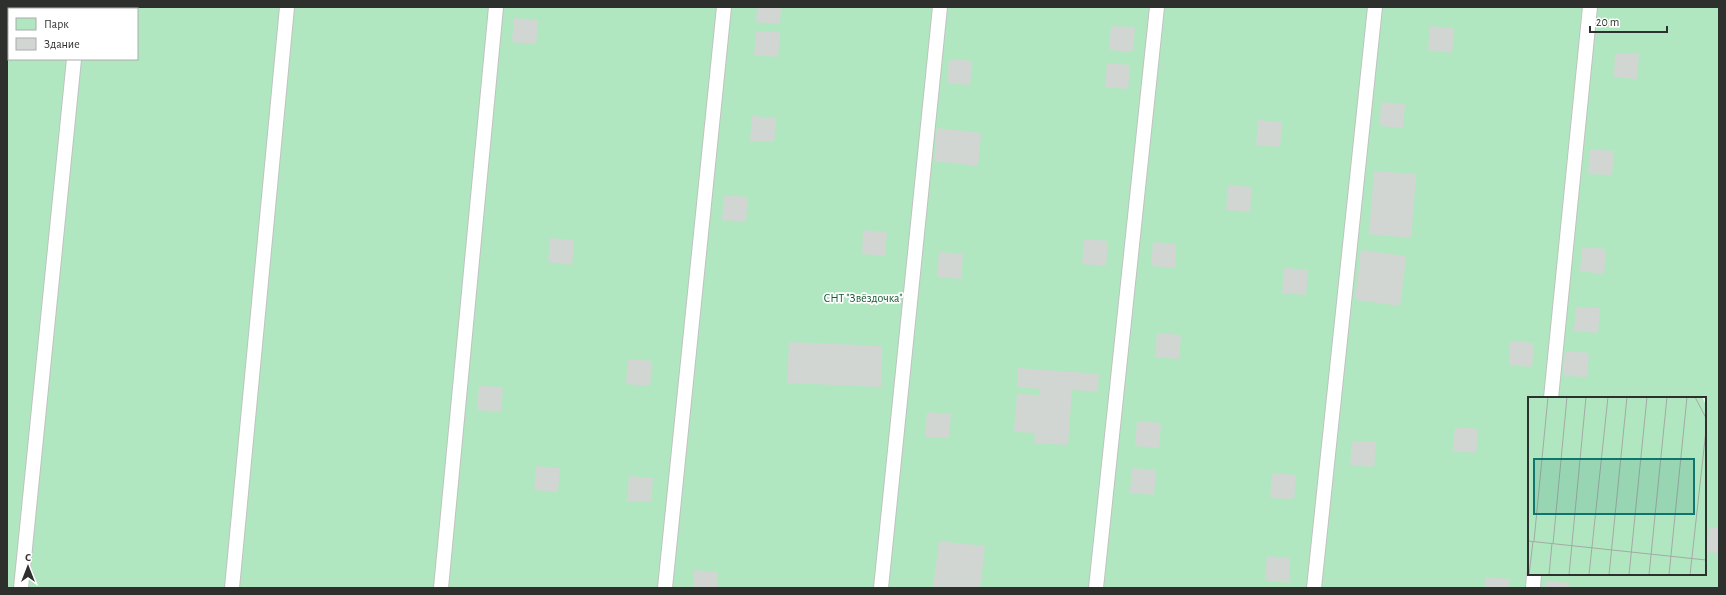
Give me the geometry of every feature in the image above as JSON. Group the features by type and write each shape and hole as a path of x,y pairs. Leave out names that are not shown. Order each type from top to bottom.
{"lane":[{"path":"232,588 287,7"},
{"path":"441,588 496,7"},
{"path":"665,588 724,7"},
{"path":"881,588 940,7"},
{"path":"1096,588 1157,7"},
{"path":"1314,588 1376,7"},
{"path":"1551,397 1590,7"},
{"path":"21,588 74,60"},
{"path":"1532,588 1534,575"}],"green space":[{"name":"СНТ \"Звёздочка\"","path":"7,7 1719,7 1719,588 7,588"}],"building":[{"path":"757,7 781,7 780,24 756,22"},
{"path":"514,18 538,20 536,44 512,42"},
{"path":"1111,26 1135,27 1133,52 1109,50"},
{"path":"1430,26 1454,28 1452,53 1428,50"},
{"path":"756,31 780,32 778,57 754,55"},
{"path":"1615,53 1639,54 1637,79 1614,77"},
{"path":"949,59 972,61 970,85 947,83"},
{"path":"1107,63 1130,65 1128,89 1105,87"},
{"path":"1381,102 1405,104 1403,128 1380,126"},
{"path":"752,116 776,118 774,142 750,141"},
{"path":"1258,120 1282,122 1280,147 1256,145"},
{"path":"937,128 981,133 978,166 934,161"},
{"path":"1590,149 1614,151 1612,175 1588,174"},
{"path":"1374,171 1416,174 1411,238 1369,234"},
{"path":"1228,185 1252,187 1250,212 1226,210"},
{"path":"724,195 748,197 746,222 722,220"},
{"path":"863,230 887,232 885,256 862,254"},
{"path":"550,238 574,240 572,265 548,262"},
{"path":"1084,239 1108,241 1106,266 1082,264"},
{"path":"1153,242 1176,244 1175,268 1151,266"},
{"path":"1582,247 1606,249 1604,274 1580,271"},
{"path":"1361,250 1406,256 1400,306 1355,300"},
{"path":"939,252 963,254 961,279 937,277"},
{"path":"1284,268 1308,270 1306,295 1282,293"},
{"path":"1576,307 1600,308 1598,333 1574,331"},
{"path":"1157,333 1181,335 1179,359 1155,357"},
{"path":"1510,341 1534,343 1532,367 1509,365"},
{"path":"789,342 882,346 881,387 787,383"},
{"path":"1565,351 1589,353 1587,377 1563,376"},
{"path":"628,359 652,361 650,386 626,384"},
{"path":"1018,368 1099,374 1097,392 1072,390 1068,445 1034,443 1035,433 1014,432 1017,394 1039,395 1040,389 1017,387"},
{"path":"479,386 503,387 501,412 477,410"},
{"path":"927,412 951,414 949,438 925,437"},
{"path":"1137,421 1161,423 1159,448 1135,446"},
{"path":"1455,427 1478,429 1476,453 1453,451"},
{"path":"1352,441 1376,442 1374,467 1350,465"},
{"path":"536,466 560,468 558,492 534,490"},
{"path":"1132,468 1156,470 1154,495 1130,493"},
{"path":"1272,473 1296,475 1294,499 1270,498"},
{"path":"629,476 653,478 651,502 627,501"},
{"path":"1709,528 1719,528 1719,553 1707,552"},
{"path":"939,541 985,546 980,588 933,588"},
{"path":"1267,556 1290,558 1289,583 1265,580"},
{"path":"694,570 718,572 717,588 693,588"},
{"path":"1486,577 1510,579 1509,588 1485,588"},
{"path":"1546,581 1569,583 1569,588 1545,588"}]}
